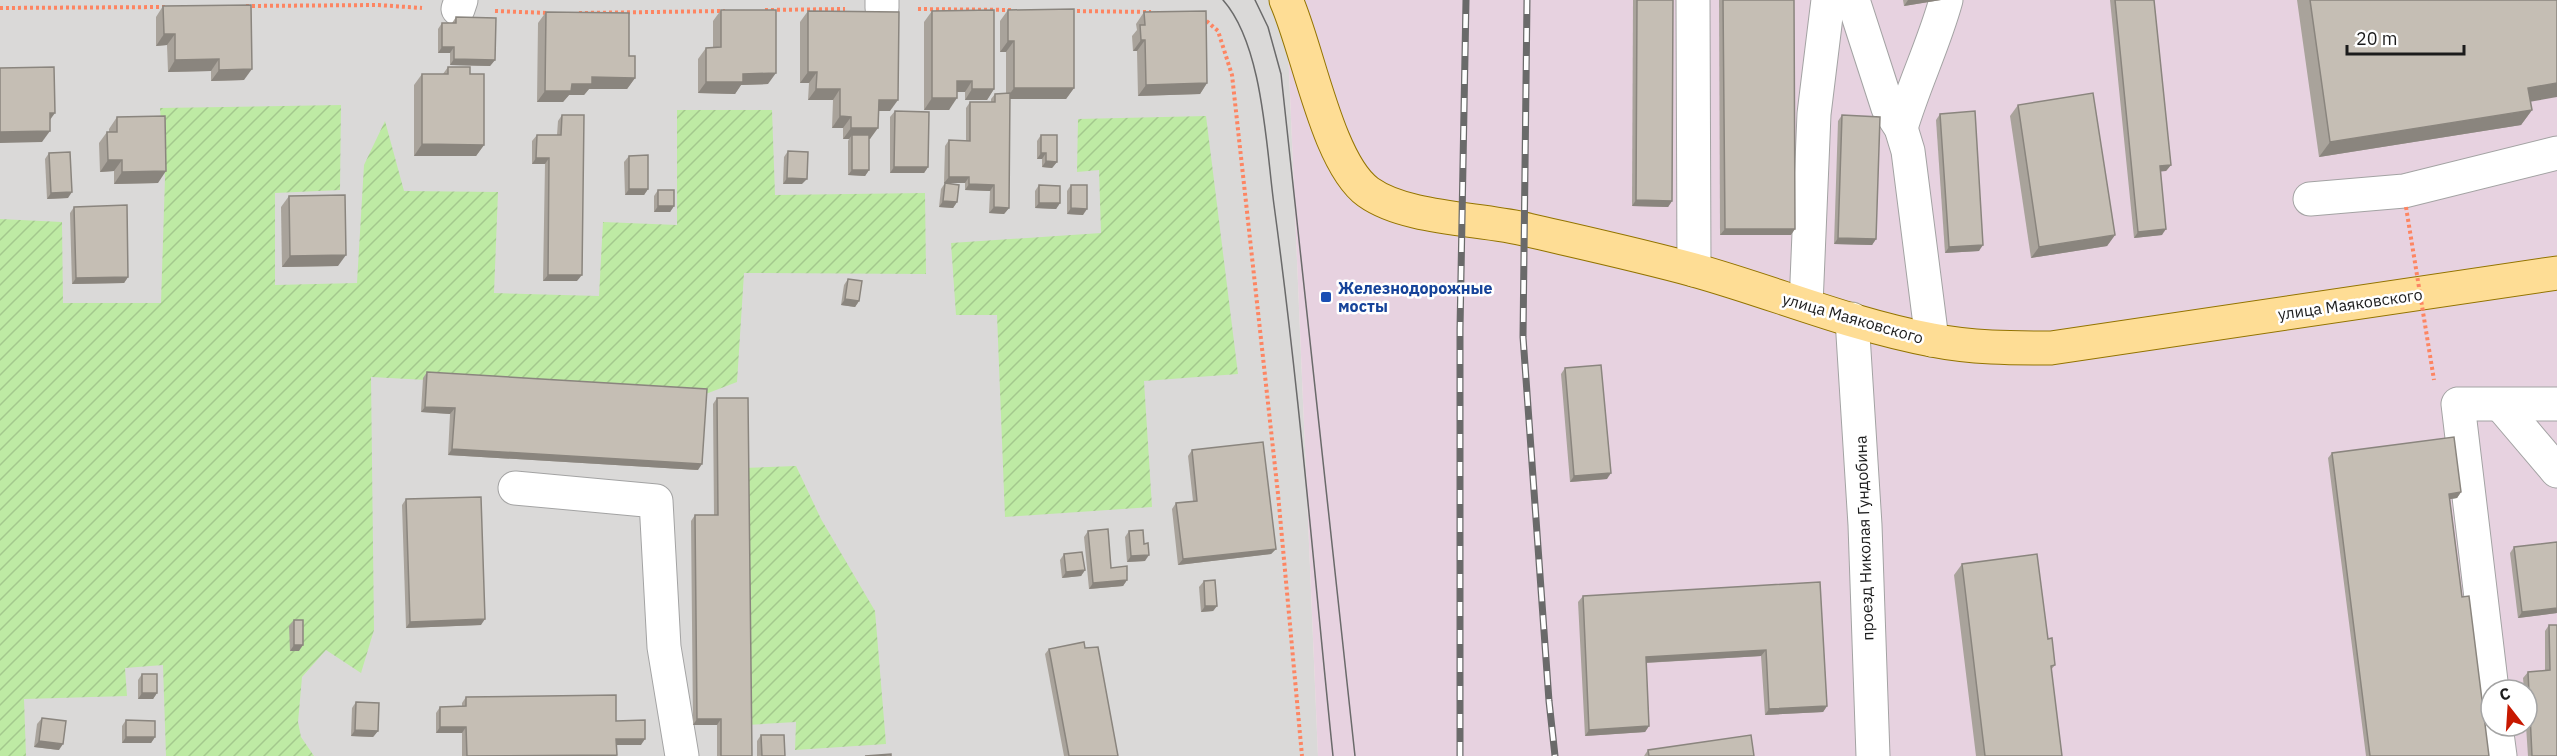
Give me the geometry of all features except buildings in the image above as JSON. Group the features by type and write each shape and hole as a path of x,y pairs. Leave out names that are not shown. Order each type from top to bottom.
{"main road":[{"name":"улица Маяковского","path":"1286,0 1297,26 1331,132 1349,171 1369,193 1408,210 1518,227 1694,270 1852,320 1932,340 1988,348 2051,348 2557,273"}],"street":[{"path":"1299,0 1313,80"},
{"path":"1693,0 1694,270"},
{"path":"1806,305 1814,114 1828,0"},
{"path":"1853,0 1888,108 1901,128 1908,151 1932,340"},
{"path":"1901,128 1911,92 1939,26 1946,0"},
{"path":"2310,199 2404,191 2557,153"},
{"name":"проезд Николая Гундобина","path":"1852,320 1865,525 1873,756"},
{"path":"2491,678 2458,404 2557,404"},
{"path":"2501,405 2557,471"},
{"path":"515,488 656,501 664,647 682,756"},
{"path":"2498,738 2500,756"}],"path":[{"path":"882,4 1023,10"},
{"path":"1070,11 1153,12"},
{"path":"1198,16 1206,19 1218,31 1232,75 1278,494 1302,756"},
{"path":"2406,207 2434,380"}],"shaded area":[{"path":"0,0 1286,0 1318,756 0,756"},
{"path":"1286,0 2557,0 2557,756 1318,756"}],"green space":[{"path":"341,105 340,190 275,193 275,285 357,283 364,165 385,121 404,191 498,192 494,293 599,296 603,222 677,225 677,110 772,110 775,195 925,193 926,274 744,273 737,382 703,395 371,377 374,630 361,673 326,650 302,677 298,722 301,737 314,756 166,756 163,665 125,668 127,696 24,699 26,756 0,756 0,219 62,222 63,303 161,303 165,178 160,108"},
{"path":"1206,116 1238,374 1144,381 1152,507 1005,517 997,315 956,315 951,243 1101,233 1099,170 1077,172 1078,119"},
{"path":"796,466 821,519 875,611 886,744 795,750 796,722 747,725 744,468"}],"tram line":[{"path":"1223,0 1236,19 1247,43 1255,69 1265,126 1299,411 1333,756"},
{"path":"1255,0 1268,27 1281,74 1355,756"}],"railway":[{"path":"1460,756 1460,329 1466,0"},
{"path":"1527,0 1523,337 1555,756"}],"place":[{"name":"Железнодорожные мосты","path":"1326,297"}]}
